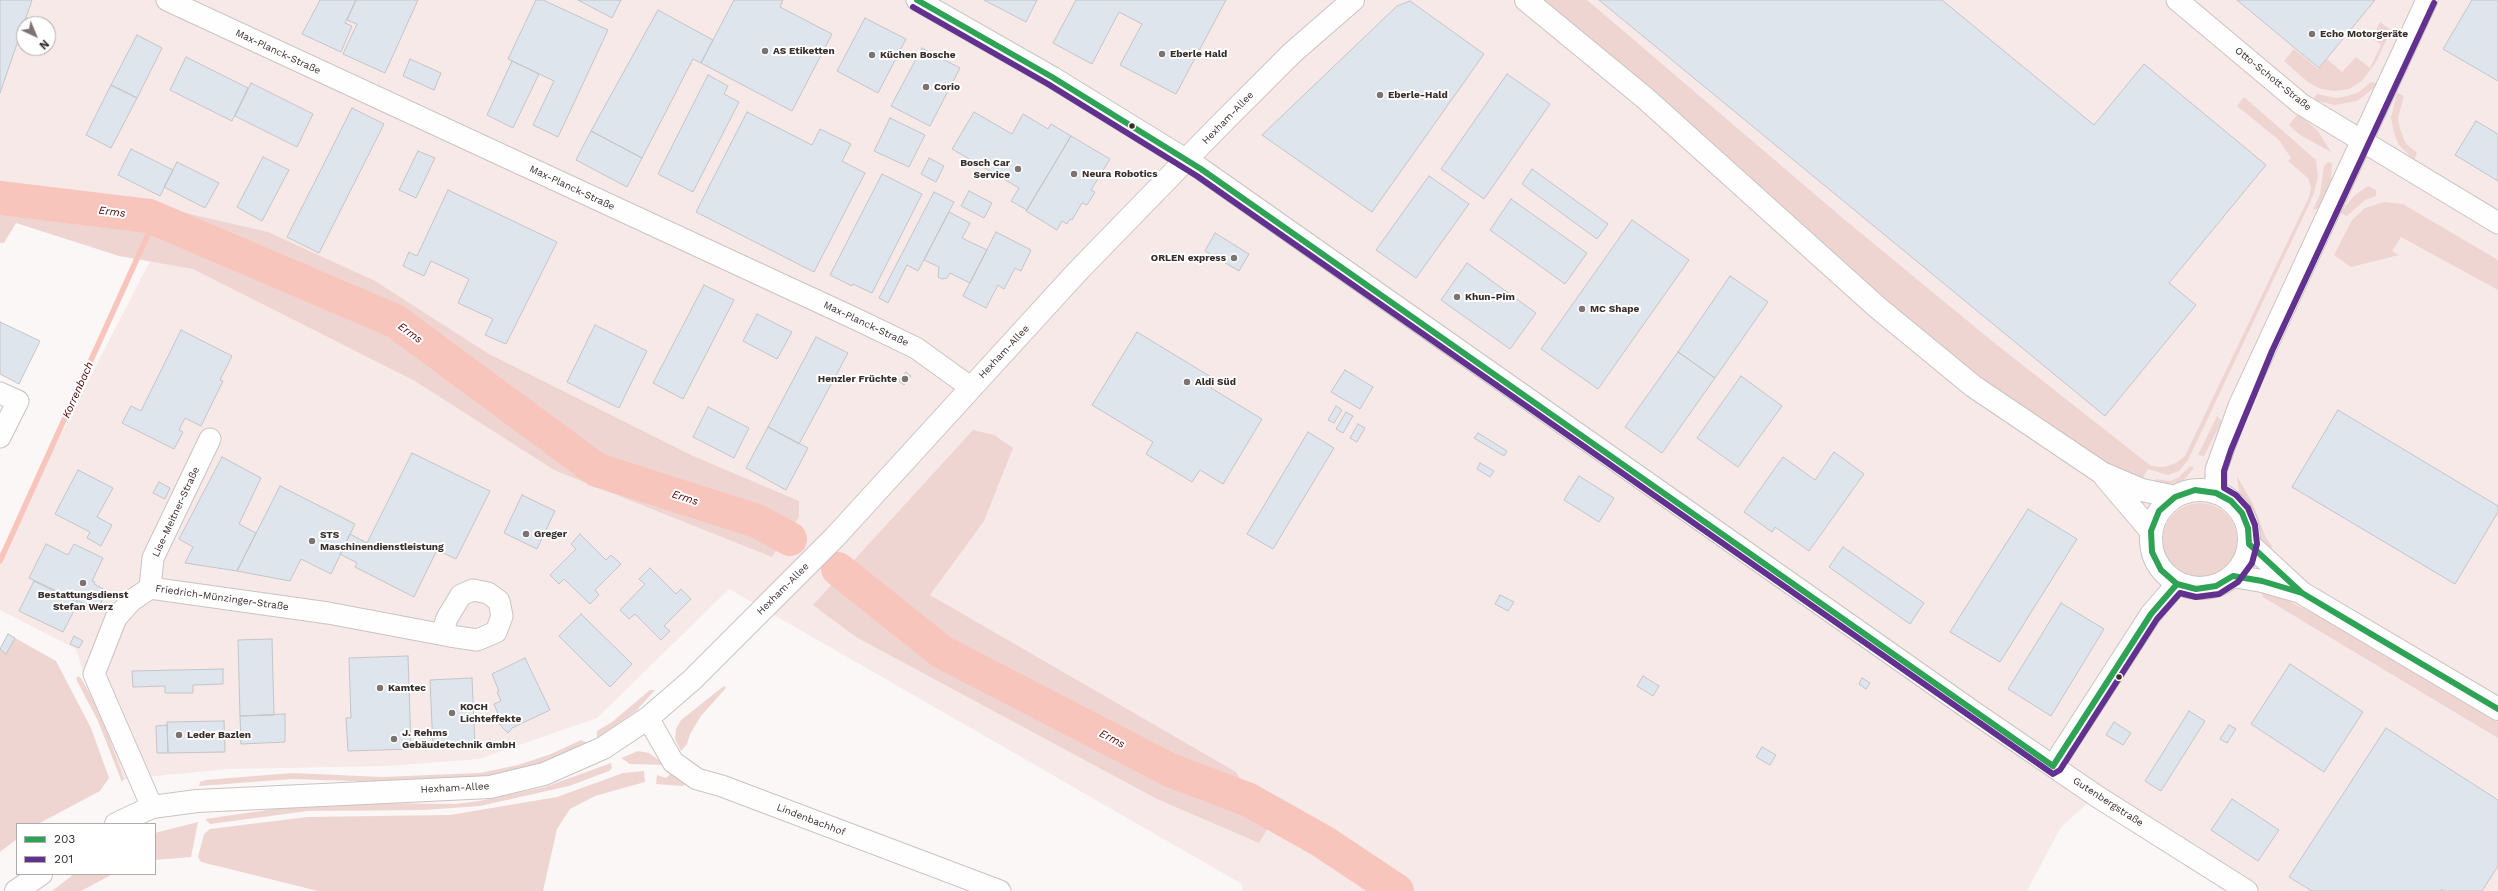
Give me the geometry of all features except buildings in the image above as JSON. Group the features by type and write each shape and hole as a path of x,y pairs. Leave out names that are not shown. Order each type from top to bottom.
{"main road":[{"name":"Hexham-Allee","path":"1292,52 1330,0"},
{"name":"Hexham-Allee","path":"118,823 152,807 247,797 490,787 544,774 603,748 648,718 698,674 835,537 970,387 1077,272 1292,52 1353,0"},
{"path":"1526,2 1645,98 1927,350 2041,434 2102,473 2142,490 2175,497"},
{"path":"2102,473 2151,531"},
{"path":"2195,490 2216,493 2230,500 2242,513 2248,528 2249,544 2245,560 2233,576 2216,586 2196,589 2177,584 2161,570 2152,552 2151,531 2159,511 2175,497 2195,490"},
{"path":"2249,544 2302,593 2498,709"},
{"path":"2233,576 2262,581 2302,593"},
{"path":"16,891 40,875"}],"street":[{"name":"Max-Planck-Straße","path":"167,0 916,348 970,387"},
{"name":"Gutenbergstraße","path":"917,0 1035,67 1187,160 2053,766 2247,891"},
{"name":"Otto-Schott-Straße","path":"2177,0 2301,104 2498,223"},
{"path":"2216,493 2216,470 2239,406 2360,140 2427,0"},
{"path":"0,393 18,401 0,438"},
{"name":"Lise-Meitner-Straße","path":"150,588 153,558 210,439"},
{"path":"2053,766 2151,614 2177,584"},
{"name":"Friedrich-Münzinger-Straße","path":"152,807 94,674 116,618 131,601 150,588 328,613 442,634"},
{"name":"Lindenbachhof","path":"648,718 673,762 697,779 722,786 1000,891"}],"shaded area":[{"path":"0,0 2498,0 2498,891 2250,891 2097,795 2061,827 2027,891 1242,891 1242,884 729,589 597,718 479,759 389,766 228,769 124,779 106,728 90,694 76,649 0,610 0,553 172,218 0,185"},
{"path":"1544,0 1587,0 1845,220 1992,341 2151,466 2164,467 2176,463 2185,456 2309,197 2311,187 2308,178 2288,161 2291,158 2279,140 2237,106 2244,97 2316,160 2318,177 2313,196 2188,460 2179,471 2168,475 2148,469 2142,479 2086,453 1988,388 1891,307 1711,143"},
{"path":"2380,22 2391,30 2376,62 2362,81 2349,89 2334,91 2321,89 2309,83 2284,61 2294,49 2318,69 2327,59 2342,72 2356,57 2370,68 2381,45 2372,38"},
{"path":"2371,82 2379,84 2357,101 2335,105 2312,100 2317,94 2336,98 2348,96 2359,92"},
{"path":"2397,93 2404,96 2398,118 2400,129 2406,144 2417,153 2414,160 2399,145 2394,133 2391,118"},
{"path":"2298,114 2318,131 2331,152 2300,135 2289,125"},
{"path":"2328,162 2332,163 2331,181 2321,207 2313,210 2320,194 2324,166"},
{"path":"0,181 138,202 268,232 375,281 489,354 691,455 799,501 799,517 772,557 554,470 415,381 193,269 119,256 16,223 4,243 0,243"},
{"path":"2368,186 2376,190 2376,196 2365,200 2347,216 2340,213 2354,196"},
{"path":"2384,202 2403,204 2498,260 2498,290 2401,237 2392,251 2399,255 2351,267 2334,255 2352,220 2365,208"},
{"path":"2217,416 2222,421 2204,456 2198,455"},
{"path":"973,430 994,435 1013,448 984,521 930,595 1236,772 1269,826 1259,843 1157,799 856,637 813,605"},
{"path":"2190,466 2194,468 2182,482 2173,485 2154,483 2156,479 2170,481 2178,478"},
{"path":"2237,476 2253,504 2266,538 2272,546 2270,552 2259,538 2255,520 2239,491"},
{"path":"2200,503 2214,506 2226,514 2234,526 2237,540 2234,554 2226,566 2214,574 2200,577 2186,574 2174,566 2166,554 2163,540 2166,526 2174,514 2186,506"},
{"path":"2261,592 2284,599 2332,622 2498,722 2498,738 2263,597"},
{"path":"8,634 56,661 91,728 109,778 100,791 40,823 16,823 16,840 0,852 0,649"},
{"path":"78,676 81,678 90,694 106,728 124,779 122,782 98,721 76,679"},
{"path":"724,686 726,688 701,716 690,734 687,744 681,751 675,739 676,729 681,720"},
{"path":"650,690 655,690 636,711 597,738 597,731 612,722"},
{"path":"581,740 587,743 551,760 521,771 482,778 381,782 292,779 199,786 200,782 206,780 292,773 382,777 480,773 518,765 551,754"},
{"path":"638,751 649,753 666,765 630,764 621,758"},
{"path":"611,763 612,768 609,771 569,786 480,806 424,810 308,811 210,824 205,819 288,807 375,803 455,804 479,801 545,787"},
{"path":"644,771 645,782 595,796 570,809 557,829 543,891 318,891 201,862 198,857 204,834 210,829 307,817 450,815 557,797 623,773"},
{"path":"672,772 689,783 682,786 656,784 657,775 666,778"},
{"path":"198,822 191,857 156,860 156,833"},
{"path":"73,875 111,875 81,891 52,891"}],"waterway":[{"name":"Erms","path":"0,198 149,216 395,321 597,470 757,521 790,539"},
{"name":"Korrenbach","path":"0,561 155,219"},
{"name":"Erms","path":"838,569 942,652 1170,770 1249,800 1322,841 1397,891"}],"transit line":[{"name":"203","path":"917,0 1052,77 1201,169 2053,766"},
{"name":"201","path":"913,7 1048,84 1197,176 2053,774 2060,770 2157,619 2180,593 2196,597 2219,594 2238,582 2252,563 2257,544 2255,525 2248,508 2236,495 2224,488 2224,471 2231,450 2272,351 2434,3"},
{"name":"203","path":"2195,490 2216,493 2231,501 2242,513 2248,528 2249,544 2302,593 2262,581 2233,576 2216,586 2196,589 2177,584 2161,570 2152,552 2151,531 2159,511 2175,497 2195,490"},
{"name":"203","path":"2053,766 2151,614 2177,584"},
{"name":"203","path":"2302,593 2498,709 2364,630 2302,593"}],"place":[{"name":"Echo Motorgeräte","path":"2312,34"},
{"name":"AS Etiketten","path":"765,51"},
{"name":"Eberle Hald","path":"1162,54"},
{"name":"Küchen Bosche","path":"872,55"},
{"name":"Corio","path":"926,87"},
{"name":"Eberle-Hald","path":"1380,95"},
{"name":"Bosch Car Service","path":"1018,169"},
{"name":"Neura Robotics","path":"1074,174"},
{"name":"ORLEN express","path":"1234,258"},
{"name":"Khun-Pim","path":"1457,297"},
{"name":"MC Shape","path":"1582,309"},
{"name":"Henzler Früchte","path":"905,379"},
{"name":"Aldi Süd","path":"1187,382"},
{"name":"Greger","path":"526,534"},
{"name":"STS Maschinendienstleistung","path":"312,541"},
{"name":"Bestattungsdienst Stefan Werz","path":"83,583"},
{"name":"Kamtec","path":"380,688"},
{"name":"KOCH Lichteffekte","path":"452,713"},
{"name":"Leder Bazlen","path":"179,735"},
{"name":"J. Rehms Gebäudetechnik GmbH","path":"394,739"}]}
